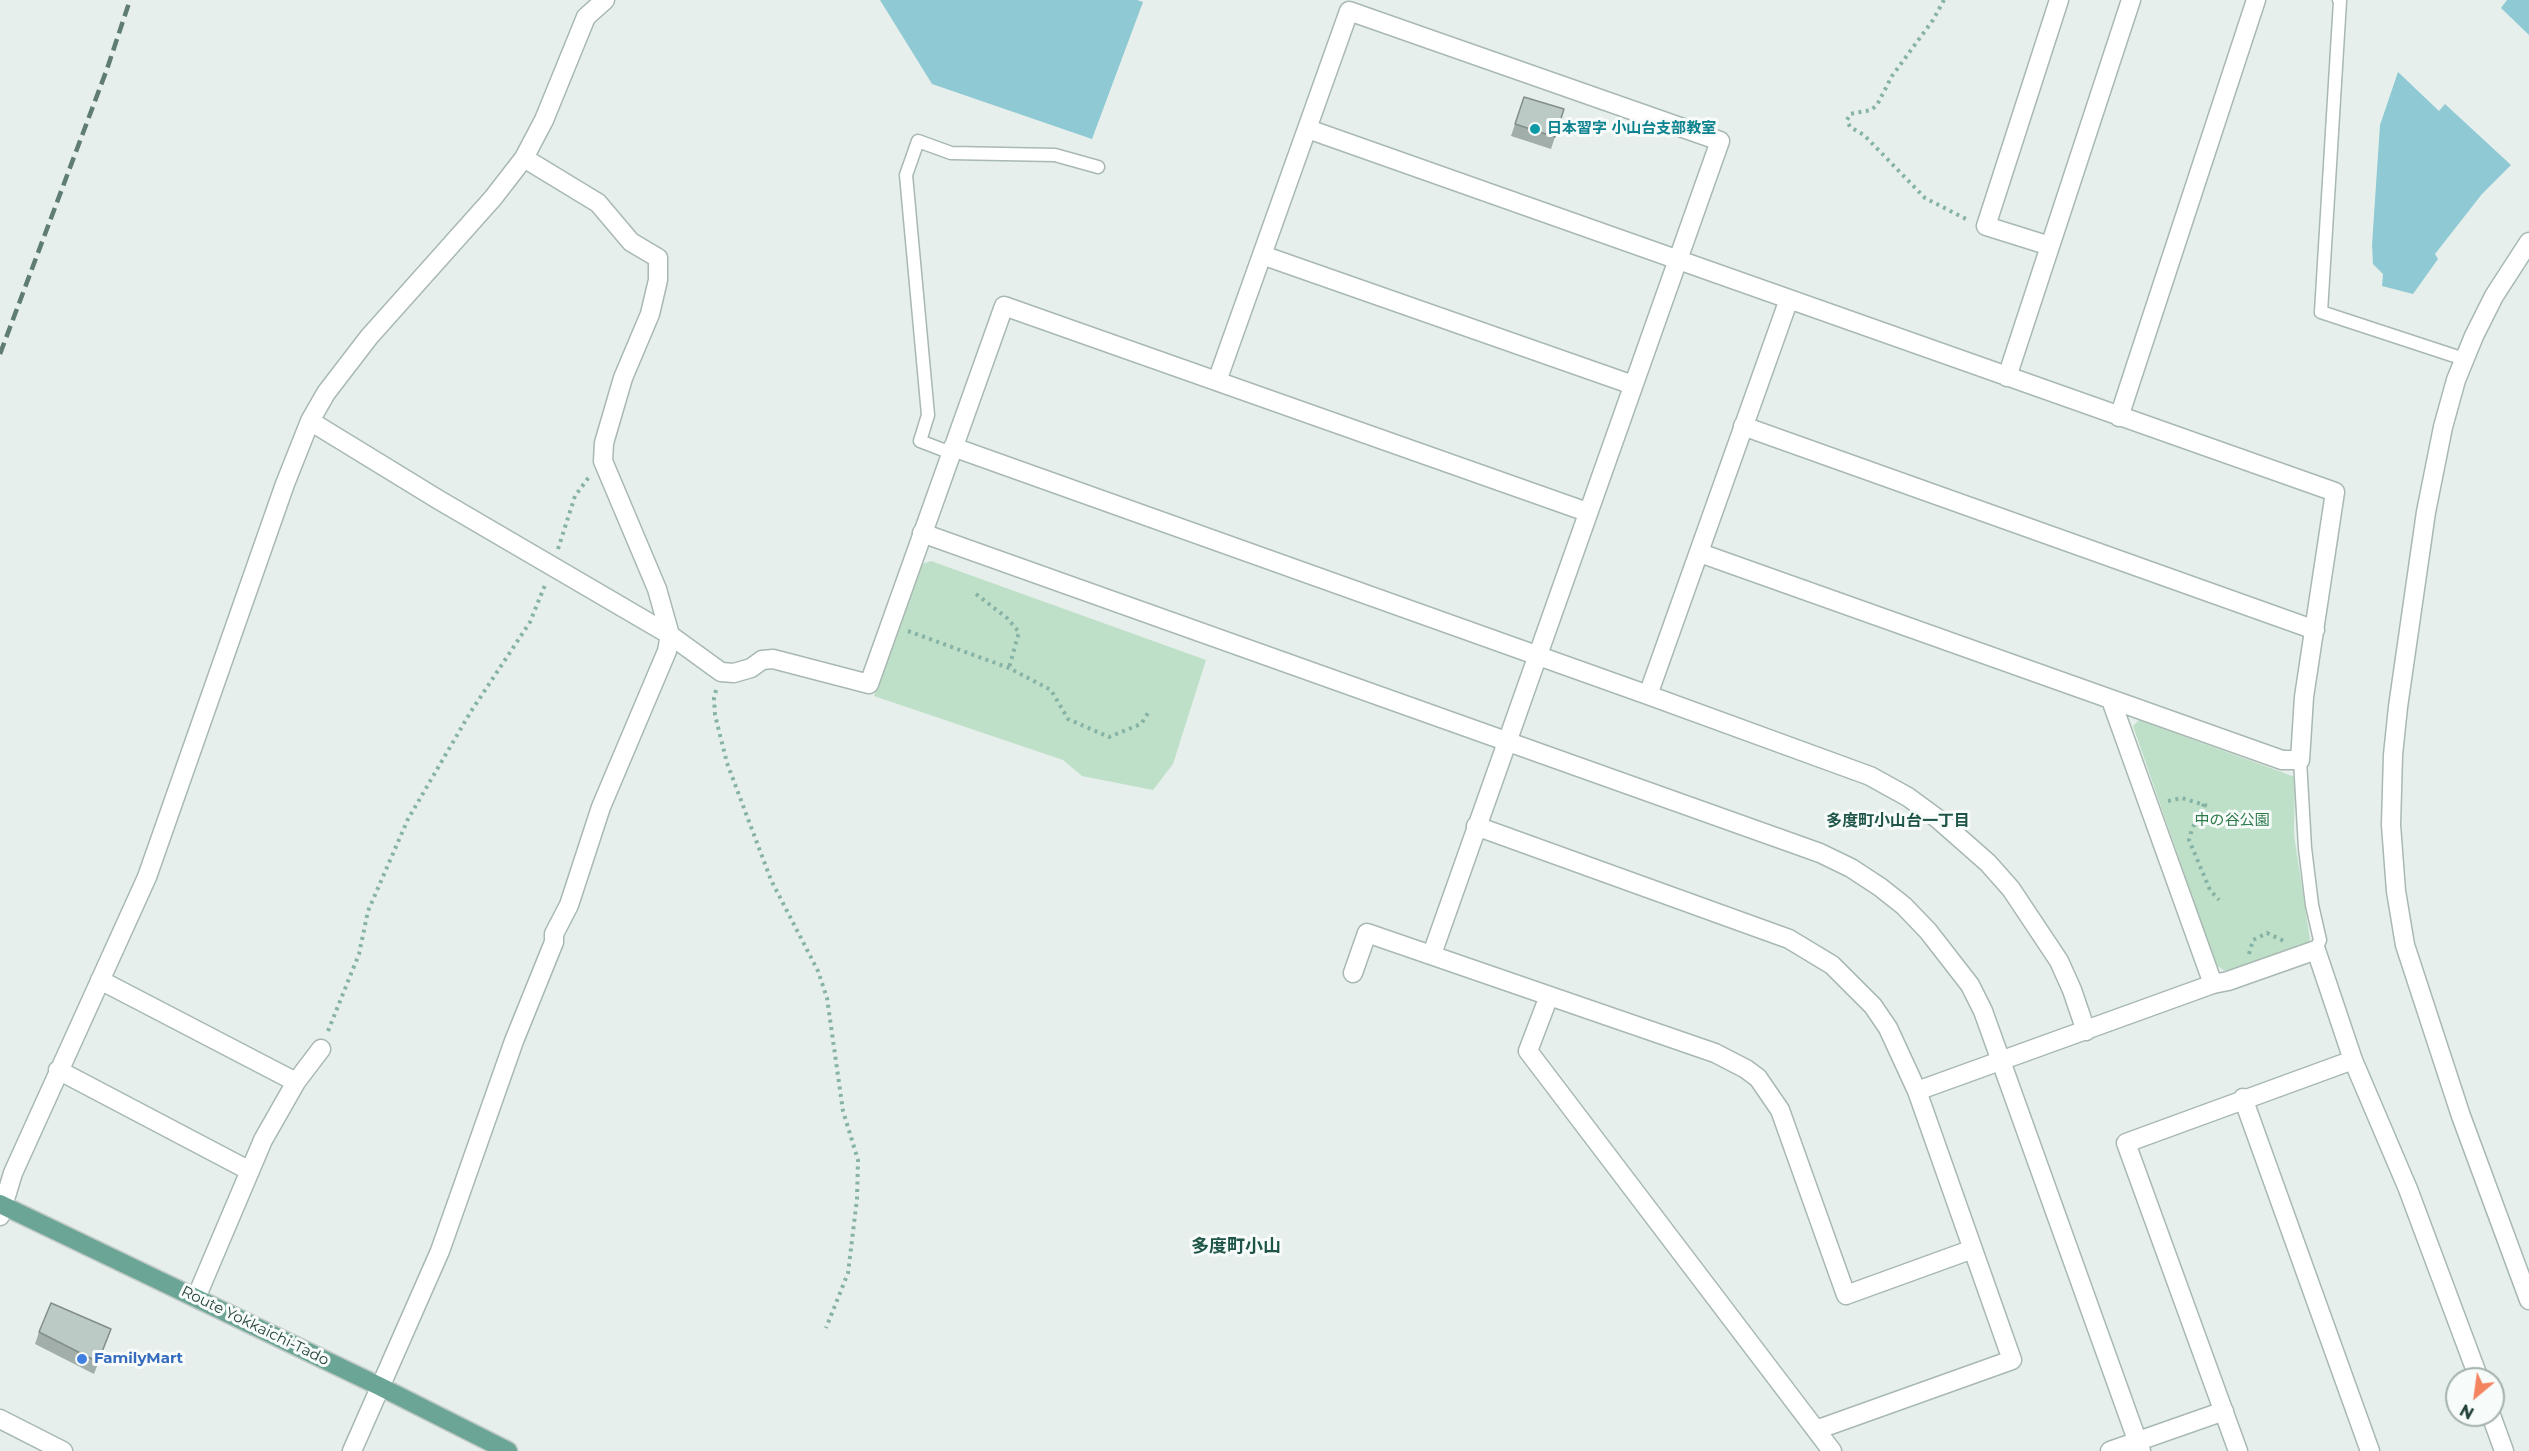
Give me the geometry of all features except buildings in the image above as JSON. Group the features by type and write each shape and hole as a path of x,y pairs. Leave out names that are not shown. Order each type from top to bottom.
{"main road":[{"name":"Route Yokkaichi-Tado","path":"1,1209 196,1298 508,1451"}],"street":[{"path":"1,1209 58,1070 147,877 285,484 310,421 326,393 369,337 479,214 524,158 544,120 586,16 605,0"},
{"path":"2050,246 1986,226 2059,0"},
{"path":"2007,377 2131,0"},
{"path":"2120,417 2256,0"},
{"path":"1217,381 1349,10 1720,141 1432,954"},
{"path":"1308,129 2335,492 2304,697 2300,760 2282,760 1700,553"},
{"path":"352,1451 440,1251 511,1051 554,942 554,934 569,905 601,807 667,651 670,635 657,589 603,461 604,443 623,378 650,314 658,280 658,258 631,242 598,203 524,158"},
{"path":"2529,242 2494,296 2464,359 2443,427 2426,512 2398,707 2393,755 2391,825 2405,945 2461,1116 2529,1300"},
{"path":"1262,255 1633,385"},
{"path":"1648,695 1789,299"},
{"path":"310,421 552,568 670,635 721,672 734,673 751,668 762,660 773,659 869,684 1004,306 1587,512"},
{"path":"1743,426 2315,630"},
{"path":"952,450 1855,770 1908,797 1938,819 1988,863 2029,913 2059,961 2086,1031"},
{"path":"922,533 1820,853 1851,868 1904,906 1952,960 1970,985 1983,1011 2139,1446"},
{"path":"2111,700 2213,984"},
{"path":"1476,826 1765,929 1812,951 1852,982 1873,1006 1901,1051 2012,1360 1816,1430"},
{"path":"1353,973 1367,933 1731,1059 1758,1078 1780,1110 1846,1295 1973,1249"},
{"path":"1917,1091 2213,984 2316,950 2353,1060 2408,1189 2474,1367"},
{"path":"100,980 296,1082"},
{"path":"1549,996 1528,1051 1833,1451"},
{"path":"196,1298 263,1140 296,1082 321,1049"},
{"path":"2238,1451 2126,1143 2243,1098 2353,1060"},
{"path":"58,1070 250,1171"},
{"path":"2243,1098 2370,1451"},
{"path":"2110,1451 2139,1446 2224,1411"},
{"path":"0,1419 63,1451"},
{"path":"2495,1427 2504,1451"}],"lane":[{"path":"2339,0 2321,312 2464,359"},
{"path":"952,450 920,441 928,415 906,175 918,141 951,153 1055,155 1098,167"},
{"path":"2300,760 2305,848 2312,905 2320,940 2316,950"}],"path":[{"path":"1944,0 1933,20 1892,76 1877,105 1871,110 1850,114 1847,120 1850,127 1864,135 1925,198 1954,214 1986,226"},
{"path":"321,1049 359,954 368,911 408,819 470,713 530,622 552,568 575,496 603,461"},
{"path":"976,594 1007,618 1019,632 1009,668"},
{"path":"890,624 1009,668 1050,690 1068,719 1109,737 1141,723 1150,710"},
{"path":"721,672 714,698 715,715 727,763 771,880 821,980 827,998 843,1111 858,1160 848,1273 826,1328"},
{"path":"2160,803 2182,798 2206,805 2192,829 2189,840 2210,890 2219,900"},
{"path":"2252,973 2249,952 2253,940 2267,933 2282,938 2286,944"}],"green space":[{"path":"931,561 1206,660 1173,764 1153,790 1082,776 1063,760 874,696 922,564"},
{"name":"中の谷公園","path":"2139,720 2295,777 2294,835 2310,940 2304,949 2250,967 2225,971 2216,965 2133,726"}],"water":[{"path":"880,0 1137,0 1143,2 1092,139 932,84"},
{"path":"2507,0 2529,0 2529,35 2501,8"},
{"path":"2398,72 2439,111 2445,104 2511,165 2482,194 2435,254 2438,259 2413,294 2382,286 2383,274 2373,264 2372,245 2380,125"}],"railway":[{"path":"0,354 107,69 130,0"}],"place":[{"name":"日本習字 小山台支部教室","path":"1535,129"},
{"name":"FamilyMart","path":"82,1359"}],"district":[{"name":"多度町小山台一丁目","path":"1898,821"},
{"name":"多度町小山","path":"1236,1247"}]}
